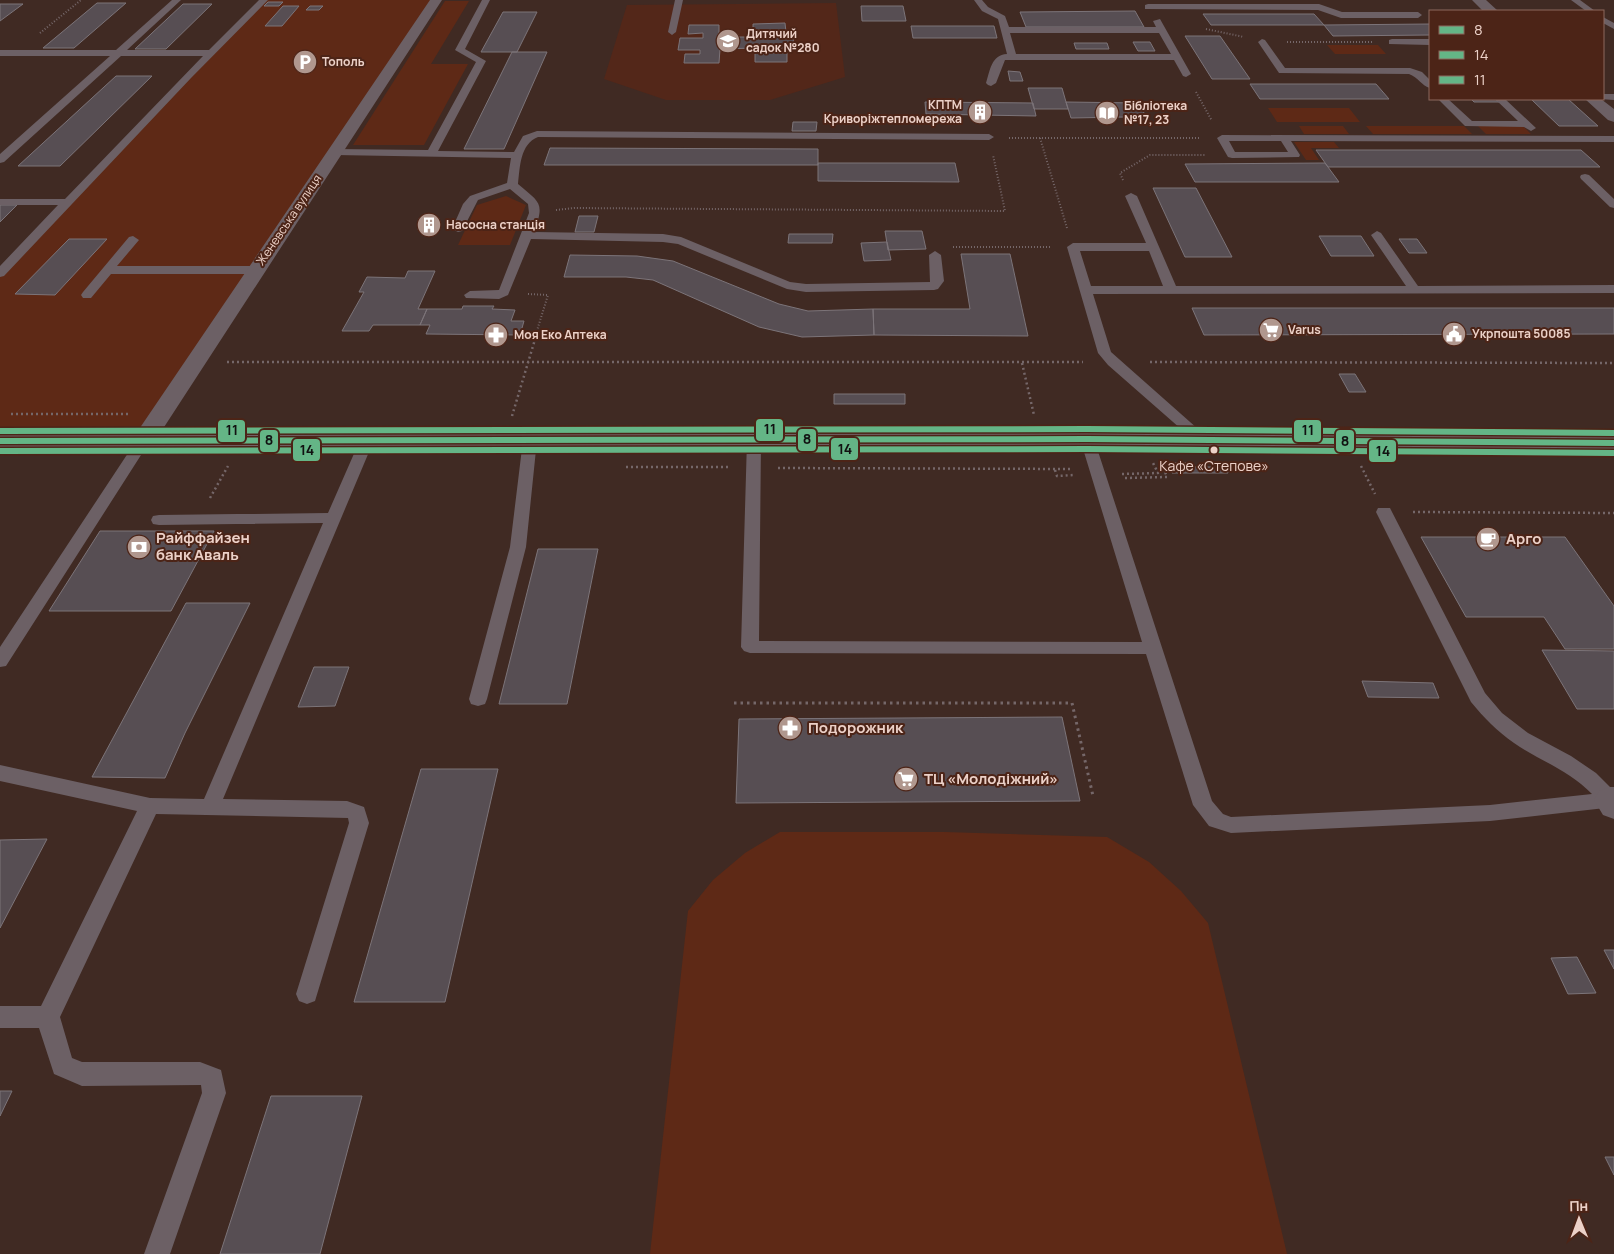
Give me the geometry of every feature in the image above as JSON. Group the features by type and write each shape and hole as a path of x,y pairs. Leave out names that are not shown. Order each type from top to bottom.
{"main road":[{"path":"0,441 1088,439 1614,443"}],"street":[{"name":"Женевська вулиця","path":"143,440 436,0"},
{"path":"1478,0 1490,10"},
{"path":"1593,100 1614,117"}],"lane":[{"path":"0,160 177,0"},
{"path":"0,272 264,0"},
{"path":"431,154 481,60 460,50 486,0"},
{"path":"672,32 679,0"},
{"path":"978,0 985,9 1000,16 1012,57"},
{"path":"1575,0 1589,10"},
{"path":"1146,3 1319,7 1341,15 1418,15"},
{"path":"1146,3 1186,74"},
{"path":"1005,30 1161,30"},
{"path":"1262,42 1282,71 1410,70 1419,74 1429,84"},
{"path":"1392,42 1429,42"},
{"path":"0,53 211,53"},
{"path":"991,83 999,59 1012,57 1176,57"},
{"path":"1444,100 1469,124 1527,124"},
{"path":"1501,100 1542,139"},
{"path":"512,185 517,155 527,138 537,134 989,137"},
{"path":"1222,138 1232,155 1295,155 1284,138"},
{"path":"1222,138 1614,139"},
{"path":"335,152 517,155"},
{"path":"1585,177 1614,205"},
{"path":"470,295 502,294 535,213 533,203 512,185"},
{"path":"458,229 469,204 474,198 512,185"},
{"path":"1130,196 1171,290"},
{"path":"0,202 68,202"},
{"path":"526,235 663,238 681,241 787,285 806,288 925,288 934,286 938,281 935,255"},
{"path":"1377,235 1414,289"},
{"path":"88,295 133,240"},
{"path":"1153,247 1073,247 1105,353 1202,440"},
{"path":"108,270 256,270"},
{"path":"1086,290 1614,288"},
{"path":"1088,439 1203,805 1216,820 1231,825 1490,813 1613,802"},
{"path":"0,661 143,440"},
{"path":"210,807 367,440"},
{"path":"478,699 518,547 530,440"},
{"path":"754,440 750,647 1153,648"},
{"path":"1384,512 1478,697 1489,711 1521,738 1564,761 1589,778 1613,802"},
{"path":"159,520 334,518"},
{"path":"0,773 150,806 347,809 357,813 359,823 307,994"},
{"path":"150,806 48,1017 62,1066 82,1074 200,1073 212,1078 214,1093 157,1254"},
{"path":"0,1018 48,1017"}],"path":[{"path":"14,53 81,0"},
{"path":"535,213 574,208 1005,211 989,137 1222,138 1186,74"},
{"path":"935,255 946,246 1073,247 1040,138"},
{"path":"1130,196 1120,173 1150,155 1232,155"},
{"path":"502,294 548,295 505,440"},
{"path":"195,362 1614,362"},
{"path":"1022,362 1035,418"},
{"path":"10,414 160,414"},
{"path":"625,467 1054,469 1098,474 1167,478 1163,462 1098,474"},
{"path":"1153,463 1158,473"},
{"path":"1359,464 1384,512 1614,513"},
{"path":"219,466 238,466"},
{"path":"197,520 228,466"},
{"path":"1054,469 1057,476"},
{"path":"734,703 1072,703 1093,796"}],"shaded area":[{"path":"264,0 436,0 151,427 0,428 0,273"},
{"path":"445,1 469,1 431,64 468,64 424,145 353,145"},
{"name":"Дитячий садок №280","path":"836,3 845,77 770,100 666,100 604,79 627,5"},
{"path":"1327,45 1378,45 1386,54 1335,54"},
{"path":"1268,108 1349,108 1360,122 1277,122"},
{"path":"1299,126 1343,126 1349,134 1304,134"},
{"path":"1366,126 1464,126 1472,134 1373,134"},
{"path":"1478,126 1523,126 1531,134 1486,134"},
{"path":"1294,142 1334,142 1339,148 1311,148 1319,160 1306,160"},
{"path":"506,196 526,205 510,245 458,245 477,205"},
{"path":"780,832 944,832 1107,837 1149,862 1181,891 1208,923 1287,1254 650,1254 688,911 713,880 745,853"}],"building":[{"path":"268,2 283,2 279,6 264,6"},
{"path":"97,3 126,3 74,48 43,48"},
{"path":"0,4 23,4 0,21"},
{"path":"183,4 212,4 166,49 135,49"},
{"path":"283,6 299,6 282,26 265,26"},
{"path":"310,6 323,6 319,10 306,10"},
{"path":"861,6 903,6 906,21 862,21"},
{"path":"1135,11 1144,27 1026,27 1020,12"},
{"path":"503,12 537,12 517,52 481,52"},
{"path":"1203,14 1314,14 1324,25 1211,25"},
{"path":"785,23 786,32 772,32 772,37 793,37 794,48 773,48 773,53 787,53 787,62 755,62 755,48 720,49 719,63 684,63 685,54 700,54 700,50 678,50 680,38 703,38 703,33 688,34 689,25 719,25 719,37 753,37 753,24"},
{"path":"1429,24 1429,35 1333,36 1324,25"},
{"path":"911,26 994,26 997,38 913,38"},
{"path":"1185,36 1220,36 1250,79 1212,79"},
{"path":"1133,42 1150,42 1155,51 1138,51"},
{"path":"1074,43 1107,43 1109,49 1076,49"},
{"path":"512,52 547,52 504,149 464,149"},
{"path":"1008,71 1020,72 1023,81 1010,81"},
{"path":"116,76 152,76 60,166 18,166"},
{"path":"1250,84 1376,84 1389,99 1260,99"},
{"path":"1028,88 1062,88 1068,109 1034,109"},
{"path":"1472,100 1496,100 1499,102 1474,102"},
{"path":"1532,100 1569,100 1598,126 1559,126"},
{"name":"КПТМ Криворіжтепломережа","path":"925,102 1033,103 1036,116 926,114"},
{"name":"Бібліотека №17, 23","path":"1066,102 1139,103 1147,119 1127,119 1126,117 1071,118"},
{"path":"793,122 817,122 816,131 792,131"},
{"path":"550,148 818,149 818,165 544,165"},
{"path":"1316,150 1581,150 1600,167 1328,167"},
{"path":"818,163 955,163 959,182 818,181"},
{"path":"1325,163 1339,182 1195,182 1185,164"},
{"path":"1153,188 1196,188 1232,257 1185,257"},
{"path":"0,205 17,205 0,222"},
{"path":"579,216 598,216 594,232 575,232"},
{"name":"Насосна станція","path":"423,221 439,221 435,230 418,230"},
{"path":"885,231 922,231 926,249 888,250"},
{"path":"789,234 833,234 832,243 788,243"},
{"path":"1319,236 1361,236 1374,256 1331,256"},
{"path":"69,239 107,239 55,295 15,294"},
{"path":"1399,239 1417,239 1427,253 1409,253"},
{"path":"887,242 891,260 864,261 861,243"},
{"path":"961,254 1010,254 1028,336 874,335 873,309 970,309"},
{"path":"570,255 637,256 673,261 779,304 808,311 873,309 874,335 802,337 759,327 653,280 626,277 564,277"},
{"path":"408,271 435,271 418,309 427,309 420,325 373,325 369,331 342,331 364,292 359,292 367,277 405,278"},
{"path":"463,306 494,306 492,309 515,310 511,321 524,321 520,335 426,334 430,325 420,325 427,309 462,309"},
{"path":"1192,308 1614,308 1614,334 1204,335"},
{"path":"1339,374 1355,374 1366,392 1349,392"},
{"path":"834,394 905,394 905,404 834,404"},
{"path":"1174,463 1186,463 1188,467 1226,467 1228,473 1172,473 1170,466"},
{"path":"100,531 214,531 171,611 49,611"},
{"path":"1421,537 1565,537 1614,606 1614,649 1565,649 1544,617 1466,617"},
{"path":"538,549 598,549 567,704 499,704"},
{"path":"186,603 250,603 185,733 165,778 92,777"},
{"path":"1542,650 1614,651 1614,709 1577,709"},
{"path":"314,667 349,667 335,706 298,707"},
{"path":"1362,681 1433,683 1439,698 1368,697"},
{"name":"ТЦ «Молодіжний»","path":"1062,717 1080,801 736,803 739,719"},
{"path":"421,769 498,769 445,1002 354,1002"},
{"path":"47,839 0,928 0,840"},
{"path":"1604,950 1614,950 1614,969"},
{"path":"1577,957 1596,993 1568,994 1551,958"},
{"path":"0,1091 12,1091 0,1116"},
{"path":"271,1096 362,1096 320,1254 220,1254"},
{"path":"1605,1157 1614,1157 1614,1175"}],"transit line":[{"name":"11","path":"0,431 1087,429 1614,433"},
{"name":"8","path":"0,441 1087,439 1614,443"},
{"name":"14","path":"0,451 1087,449 1614,453"}],"place":[{"name":"Дитячий садок №280","path":"728,41"},
{"name":"Тополь","path":"305,62"},
{"name":"КПТМ Криворіжтепломережа","path":"980,112"},
{"name":"Бібліотека №17, 23","path":"1107,113"},
{"name":"Насосна станція","path":"429,225"},
{"name":"Varus","path":"1271,330"},
{"name":"Укрпошта 50085","path":"1454,334"},
{"name":"Моя Еко Аптека","path":"496,335"},
{"name":"Кафе «Степове»","path":"1214,450"},
{"name":"Арго","path":"1488,539"},
{"name":"Райффайзен банк Аваль","path":"139,547"},
{"name":"Подорожник","path":"790,728"},
{"name":"ТЦ «Молодіжний»","path":"906,779"}]}
